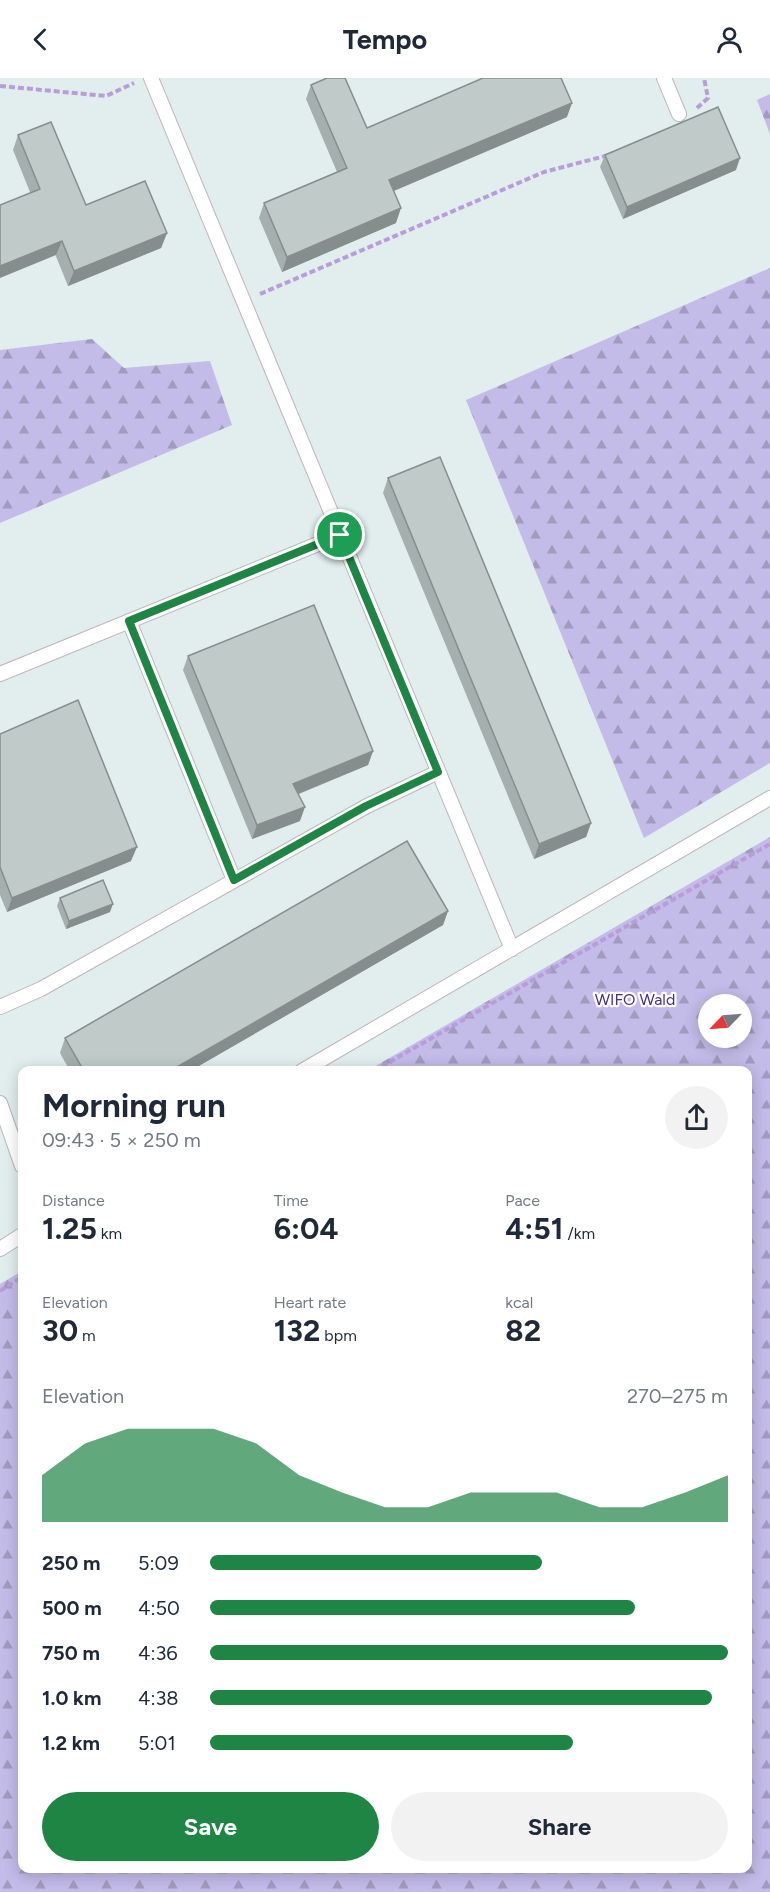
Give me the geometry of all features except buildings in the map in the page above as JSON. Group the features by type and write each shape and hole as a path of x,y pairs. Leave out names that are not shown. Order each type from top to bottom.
{"lane":[{"path":"151,78 512,949"},
{"path":"664,78 685,113"},
{"path":"0,674 340,535"},
{"path":"129,621 234,880"},
{"path":"0,1007 41,989 366,806 438,772"},
{"path":"312,1066 770,798"},
{"path":"0,1103 18,1155"},
{"path":"0,1248 18,1237"}],"path":[{"path":"685,113 708,98 704,78"},
{"path":"0,86 106,96 136,82"},
{"path":"243,302 544,172 612,154"},
{"path":"383,1066 770,844"},
{"path":"0,1291 18,1280"}],"green space":[{"path":"770,94 770,134 757,100"},
{"path":"770,268 770,763 644,838 466,400"},
{"path":"92,339 124,368 210,361 232,425 0,523 0,350"},
{"name":"WIFO Wald","path":"770,837 770,1892 0,1892 0,1284 18,1273 18,1873 752,1873 752,1066 376,1066"}],"route":[{"path":"340,535 438,772 366,806 234,880 129,621 340,535"}]}
